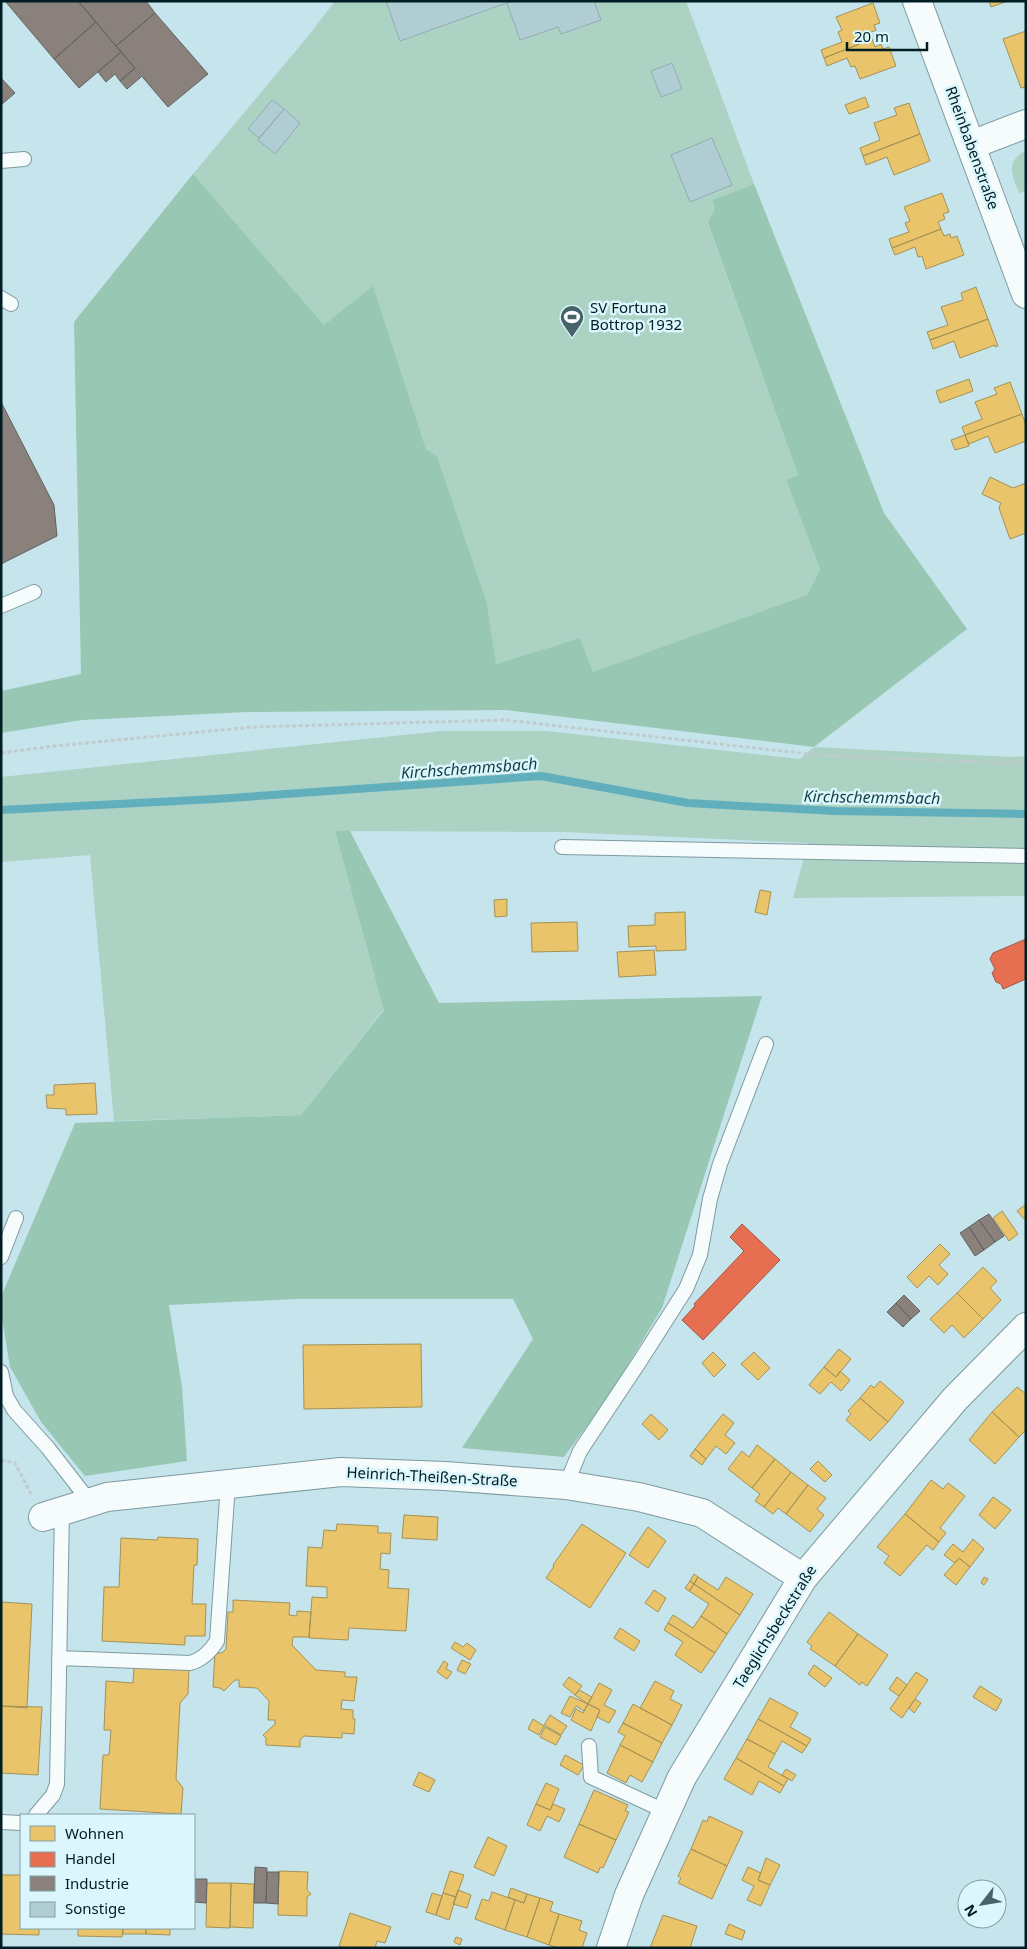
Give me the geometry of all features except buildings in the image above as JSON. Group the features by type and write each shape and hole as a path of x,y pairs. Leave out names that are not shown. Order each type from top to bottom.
{"street":[{"name":"Rheinbabenstraße","path":"918,1 1026,294"},
{"path":"971,145 1026,124"},
{"name":"Taeglichsbeckstraße","path":"611,1948 629,1895 682,1777 803,1578 956,1399 1026,1327"},
{"name":"Heinrich-Theißen-Straße","path":"52,1513 107,1497 341,1472 445,1476 566,1485 639,1497 702,1513 803,1578"}],"lane":[{"path":"1,161 24,159"},
{"path":"1,606 34,592"},
{"path":"562,847 1026,856"},
{"path":"566,1485 580,1451 686,1289 700,1255 710,1199 720,1164 766,1044"},
{"path":"1,1256 16,1218"},
{"path":"1,1372 6,1396 14,1410 48,1448 90,1502"},
{"path":"59,1658 190,1663 197,1661 212,1650 217,1641 228,1484"},
{"path":"37,1814 53,1795 57,1784 59,1658 52,1513"},
{"path":"589,1746 592,1777 667,1812"},
{"path":"1,1822 20,1823"}],"path":[{"path":"1,753 54,746 254,727 505,720 818,755 927,760 1026,761"},
{"path":"1,1460 15,1463 52,1513"}],"green space":[{"path":"335,1 686,1 754,184 712,200 715,208 708,224 798,475 786,480 820,569 807,595 593,673 580,638 496,664 487,603 437,456 426,449 373,287 324,325 193,174"},
{"path":"1026,150 1026,191 1019,193 1012,169 1015,159"},
{"path":"193,174 324,325 373,286 426,449 437,456 487,603 496,664 580,638 593,672 807,595 820,569 786,480 798,475 708,223 715,208 712,200 754,184 884,513 967,629 814,747 506,710 248,712 82,720 1,733 1,691 81,674 74,322"},
{"path":"442,731 546,731 800,759 814,747 1012,757 1026,756 1026,896 793,898 808,843 565,832 335,831 384,1009 301,1115 114,1121 90,855 1,862 1,777"},
{"path":"335,831 350,831 439,1003 762,996 662,1308 611,1393 564,1457 462,1448 533,1339 513,1299 295,1299 169,1305 182,1387 187,1461 85,1476 41,1422 10,1367 1,1312 1,1297 75,1123 301,1115 384,1010"}],"waterway":[{"name":"Kirchschemmsbach","path":"1,810 216,799 541,776 688,803 835,811 1026,814"}],"place":[{"name":"SV Fortuna Bottrop 1932","path":"572,338"}]}
